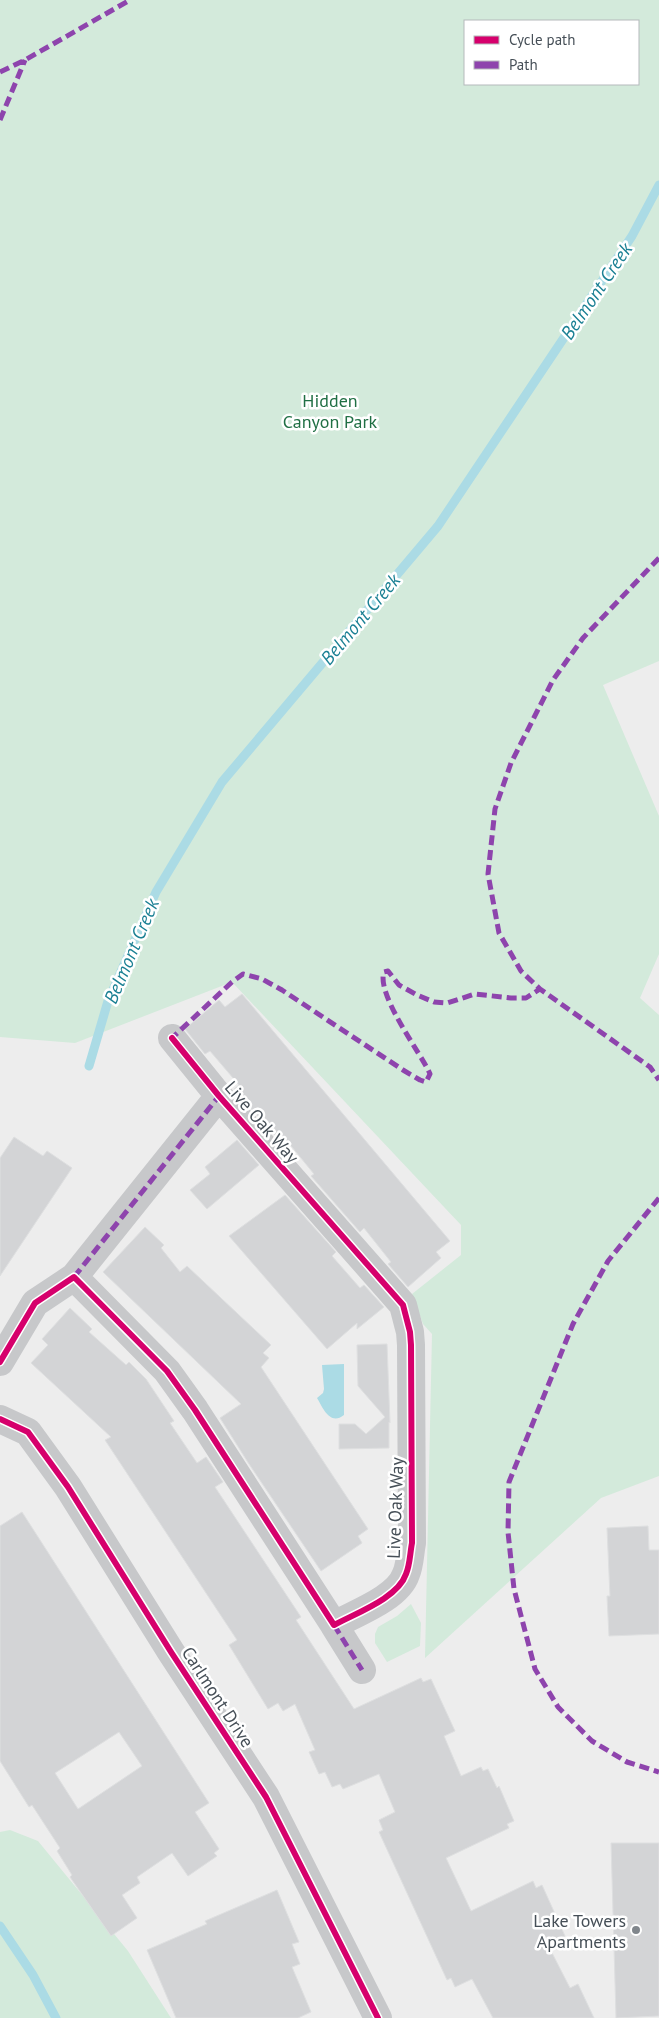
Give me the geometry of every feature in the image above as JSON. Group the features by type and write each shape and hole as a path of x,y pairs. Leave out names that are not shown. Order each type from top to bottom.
{"street":[{"name":"Live Oak Way","path":"172,1038 219,1096 403,1305 410,1332 412,1543 406,1574 399,1586 388,1596 334,1624"},
{"name":"Live Oak Way","path":"0,1362 35,1303 74,1277 219,1096"},
{"path":"74,1277 167,1371 195,1410 362,1670"},
{"name":"Carlmont Drive","path":"0,1419 28,1432 68,1488 171,1652 266,1797 378,2018"}],"green space":[{"name":"Hidden Canyon Park","path":"0,0 659,0 659,661 603,685 659,816 659,954 640,998 659,1015 659,1476 601,1498 425,1658 432,1334 423,1324 412,1294 461,1255 461,1225 232,982 75,1043 0,1037"},
{"path":"411,1604 421,1623 420,1646 387,1662 375,1643 375,1634 378,1627 397,1616"},
{"path":"10,1830 38,1841 128,1951 171,2018 0,2018 0,1832"}],"water":[{"path":"344,1364 344,1415 335,1418 324,1411 317,1398 323,1393 324,1389 322,1365"}],"building":[{"path":"242,994 450,1241 436,1252 441,1258 408,1287 388,1264 391,1262 364,1228 360,1232 311,1176 314,1174 287,1141 283,1144 234,1089 239,1085 210,1051 205,1054 185,1029 219,1000 225,1007"},
{"path":"14,1137 43,1156 47,1151 72,1168 0,1276 0,1158"},
{"path":"237,1140 259,1165 207,1209 190,1190 210,1174 205,1167"},
{"path":"285,1195 336,1252 332,1256 360,1288 364,1285 384,1307 357,1329 357,1323 327,1349 229,1236"},
{"path":"145,1227 164,1245 161,1248 180,1272 187,1266 271,1345 263,1353 269,1358 261,1367 368,1529 358,1536 362,1543 321,1571 220,1418 241,1404 103,1272"},
{"path":"70,1308 92,1329 89,1332 126,1365 129,1362 146,1379 174,1421 170,1423 197,1463 206,1457 223,1482 215,1487 301,1617 296,1620 354,1709 421,1678 423,1682 431,1679 455,1731 444,1736 461,1776 481,1767 483,1771 488,1769 497,1788 499,1786 514,1821 507,1824 509,1828 446,1858 471,1911 533,1881 536,1888 542,1885 565,1936 559,1939 561,1942 549,1947 570,1988 578,1984 594,2018 493,2018 472,1979 455,1987 451,1978 447,1980 379,1832 383,1830 379,1820 395,1812 379,1774 343,1789 340,1784 332,1787 325,1772 319,1774 309,1752 315,1750 295,1704 283,1711 278,1703 268,1709 229,1645 237,1640 105,1440 111,1437 31,1363 48,1345 42,1339"},
{"path":"387,1344 389,1448 339,1449 339,1424 355,1424 366,1434 385,1417 358,1386 357,1345"},
{"path":"22,1512 209,1803 195,1812 219,1849 214,1853 217,1856 188,1876 172,1853 137,1877 140,1883 122,1895 137,1918 111,1936 70,1877 72,1875 57,1851 60,1848 32,1805 29,1807 0,1761 0,1526","holes":["119,1732 142,1766 78,1809 55,1773"]},
{"path":"648,1526 649,1550 659,1550 659,1634 609,1636 607,1596 610,1596 607,1528"},
{"name":"Lake Towers Apartments","path":"611,1843 659,1843 659,2016 616,2018"},
{"path":"277,1890 299,1942 292,1944 300,1964 292,1967 311,2012 298,2018 176,2018 147,1950 207,1924 205,1921"}],"waterway":[{"name":"Belmont Creek","path":"89,1066 108,1001 156,892 222,782 438,526 632,236 659,185"},
{"name":"Belmont Creek","path":"0,1926 33,1975 56,2018"}],"marked path":[{"path":"0,72 25,60 130,0"},
{"path":"0,120 25,60"},
{"path":"659,558 583,638 553,680 511,763 495,809 488,874 499,933 521,971 540,989 650,1067 659,1080"},
{"path":"174,1040 172,1038 243,974 262,979 282,990 403,1070 426,1082 430,1074 393,1009 383,982 384,972 388,971 399,985 434,1002 447,1003 475,994 526,998 540,989"},
{"path":"74,1277 219,1096"},
{"path":"659,1198 608,1261 573,1324 509,1482 508,1532 514,1589 535,1669 558,1707 592,1741 627,1762 659,1772"},
{"path":"334,1625 362,1670"}],"cycle path":[{"path":"0,1362 35,1303 74,1277 167,1371 195,1410 334,1625 386,1598 402,1583 408,1567 412,1543 411,1345 410,1332 403,1305 219,1096 172,1038"},
{"path":"0,1419 28,1432 68,1487 171,1652 266,1797 378,2018"}],"place":[{"name":"Lake Towers Apartments","path":"636,1930"}]}
